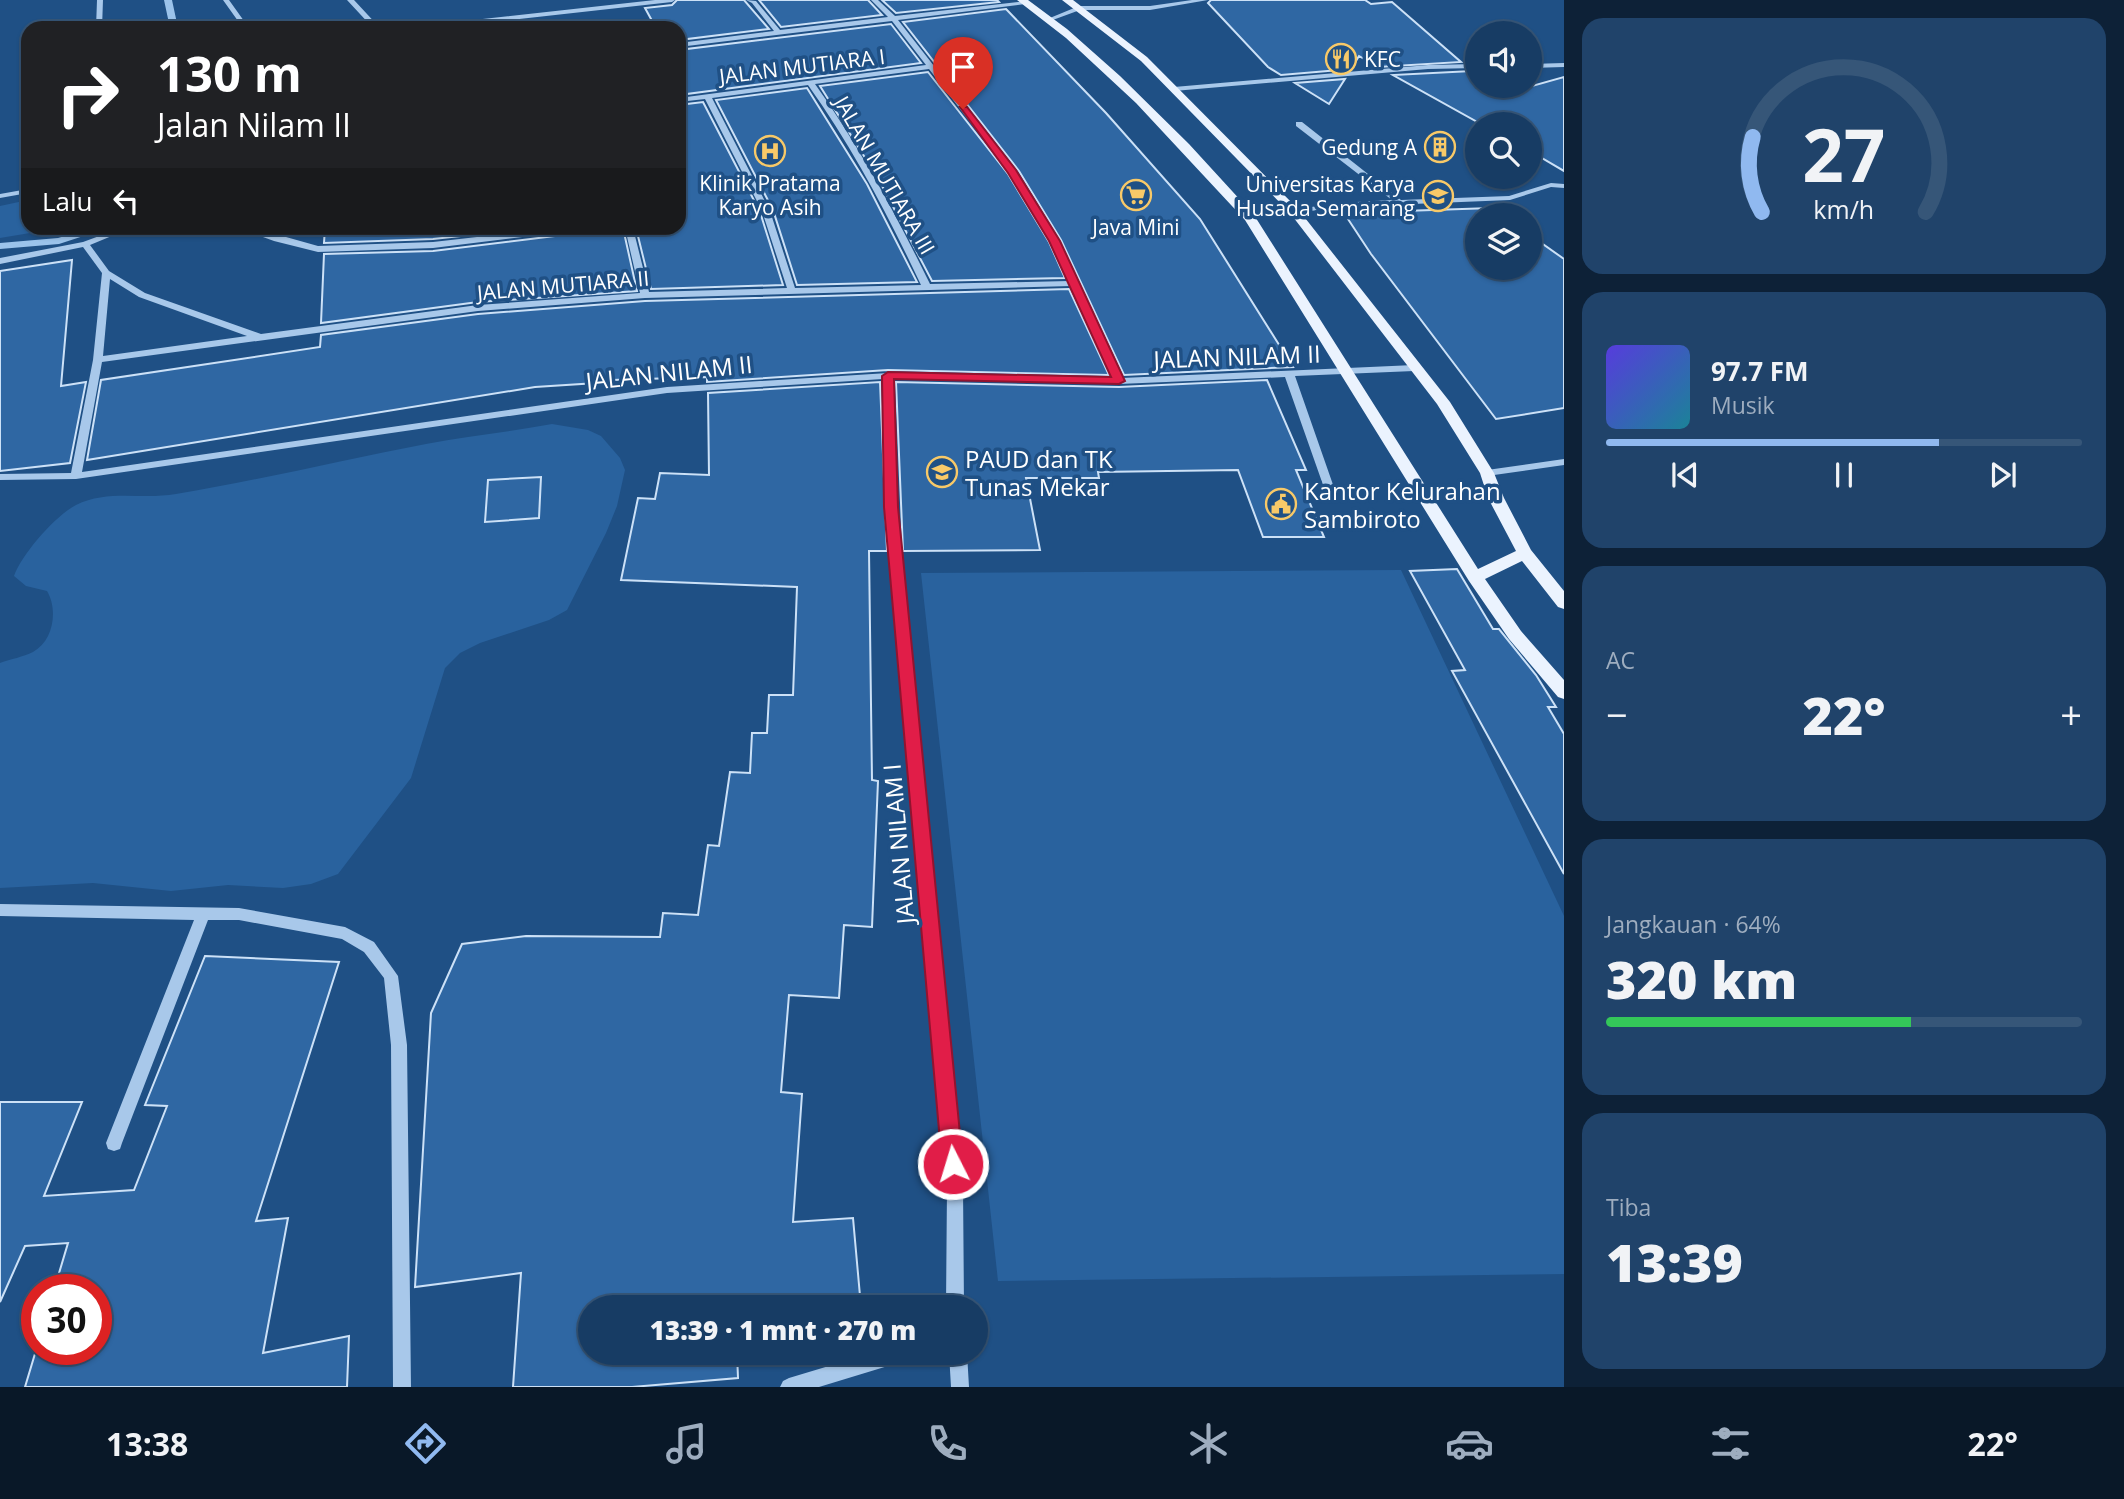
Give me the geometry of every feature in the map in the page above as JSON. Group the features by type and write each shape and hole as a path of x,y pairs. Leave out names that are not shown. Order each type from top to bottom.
{"main road":[{"path":"1067,0 1144,59 1294,211 1443,402 1487,473 1496,498 1525,553 1564,603"},
{"path":"1023,1 1048,20 1159,120 1250,218 1475,577 1515,635 1564,692"},
{"path":"1475,577 1525,553"}],"street":[{"path":"99,21 100,0"},
{"path":"226,0 241,21"},
{"path":"350,0 370,21"},
{"path":"482,21 672,0"},
{"path":"749,0 754,2 779,33"},
{"path":"874,0 893,18 1013,172 1055,241 1119,381"},
{"path":"1048,20 1079,8 1150,8 1205,0"},
{"path":"686,44 1023,1"},
{"path":"1542,66 1564,65"},
{"path":"1174,89 1428,67 1465,66"},
{"name":"JALAN MUTIARA I","path":"686,99 930,67"},
{"name":"JALAN MUTIARA III","path":"810,83 839,121 884,198 927,287"},
{"path":"707,96 766,211 792,290"},
{"path":"1299,124 1398,201"},
{"path":"1250,218 1398,201 1503,199 1551,186 1564,187"},
{"path":"0,196 21,192"},
{"path":"0,261 85,244 109,235"},
{"path":"264,235 318,249 433,245 514,235"},
{"path":"277,239 284,235"},
{"path":"631,235 645,295"},
{"name":"JALAN MUTIARA II","path":"85,244 106,273 142,295 260,337 478,308 645,295 1074,283"},
{"path":"76,476 98,360 106,273"},
{"path":"98,360 260,337"},
{"name":"JALAN NILAM II","path":"0,477 76,476 667,390 888,376 1119,381 1415,368"},
{"path":"1289,374 1333,499"},
{"name":"JALAN NILAM I","path":"888,376 891,507 955,1187 955,1295"},
{"path":"1487,473 1564,462"},
{"path":"0,911 239,914 345,933 369,947 391,976 399,1045 402,1387"},
{"path":"114,1143 203,914"},
{"path":"789,1387 861,1365"},
{"path":"959,1365 960,1387"}],"shaded area":[{"path":"21,202 21,234 0,238 0,206"},
{"path":"552,424 588,430 601,436 620,458 625,470 617,506 606,533 567,610 549,620 480,643 460,653 445,668 411,778 338,874 311,884 283,888 228,885 171,891 93,883 0,888 0,663 40,647 50,633 53,615 47,591 26,586 14,576 49,526 68,510 100,497 176,494 426,444"},
{"path":"1401,570 1564,916 1564,1274 998,1281 921,573"}],"building":[{"path":"677,0 744,0 769,29 686,39 686,21 652,21 645,8 672,5"},
{"path":"759,0 868,0 882,15 781,27"},
{"path":"882,0 997,0 999,2 896,13"},
{"path":"1211,0 1365,0 1371,4 1392,2 1461,62 1378,67 1359,56 1351,69 1281,75 1268,67 1208,3"},
{"path":"1006,9 1106,113 1200,219 1293,367 1124,375 1061,240 1019,171 903,22"},
{"path":"891,24 921,63 686,94 686,49"},
{"path":"1465,71 1465,98 1542,98 1542,83 1564,77 1564,171 1542,158 1542,112 1465,112 1465,115 1393,75"},
{"path":"928,72 1008,174 1049,242 1065,278 932,281 879,180 820,86"},
{"path":"1345,79 1329,104 1295,83"},
{"path":"807,88 867,184 917,282 797,285 773,210 716,100"},
{"path":"703,102 760,212 783,285 651,289 638,235 686,235 686,104"},
{"path":"1465,209 1465,280 1542,280 1542,243 1564,259 1564,408 1496,419 1371,254 1344,213"},
{"path":"325,235 470,235 433,239 324,243"},
{"path":"563,235 625,235 637,291 478,302 321,323 324,254 433,251"},
{"path":"72,260 61,386 86,382 70,463 0,471 0,271"},
{"path":"1069,289 1109,375 888,370 707,382 707,377 612,380 535,387 87,460 101,380 320,347 321,335 478,314 645,301"},
{"path":"1267,380 1306,470 1296,470 1324,537 1263,537 1238,470 1098,472 1099,478 1026,478 1040,550 903,551 896,382 1119,387"},
{"path":"880,382 887,551 869,551 872,780 878,781 872,927 844,925 839,998 789,995 781,1092 802,1094 793,1222 853,1218 860,1295 578,1295 578,1365 737,1365 738,1378 632,1387 513,1387 521,1273 415,1287 431,1013 462,944 526,936 660,937 663,913 698,915 708,845 719,846 730,772 750,773 752,733 767,733 769,695 793,695 797,587 621,580 638,498 655,499 660,473 709,475 708,393"},
{"path":"541,477 539,518 485,522 488,480"},
{"path":"1457,569 1493,629 1499,629 1536,675 1556,707 1548,707 1564,734 1564,874 1452,671 1465,670 1410,571"},
{"path":"205,956 339,962 256,1221 288,1218 263,1353 349,1336 347,1387 25,1387 32,1365 112,1365 112,1274 59,1274 68,1243 25,1246 0,1302 0,1102 82,1102 44,1196 134,1190 167,1106 145,1105"}],"waterway":[{"path":"168,0 172,21"},
{"path":"0,246 59,241 79,235"}],"place":[{"name":"KFC","path":"1341,59"},
{"name":"Gedung A","path":"1440,147"},
{"name":"Klinik Pratama Karyo Asih","path":"770,151"},
{"name":"Java Mini","path":"1136,195"},
{"name":"Universitas Karya Husada Semarang","path":"1438,196"},
{"name":"PAUD dan TK Tunas Mekar","path":"942,472"},
{"name":"Kantor Kelurahan Sambiroto","path":"1281,504"}],"route":[{"path":"953,1164 891,507 888,376 1119,381 1055,241 1013,172 963,109"}]}
